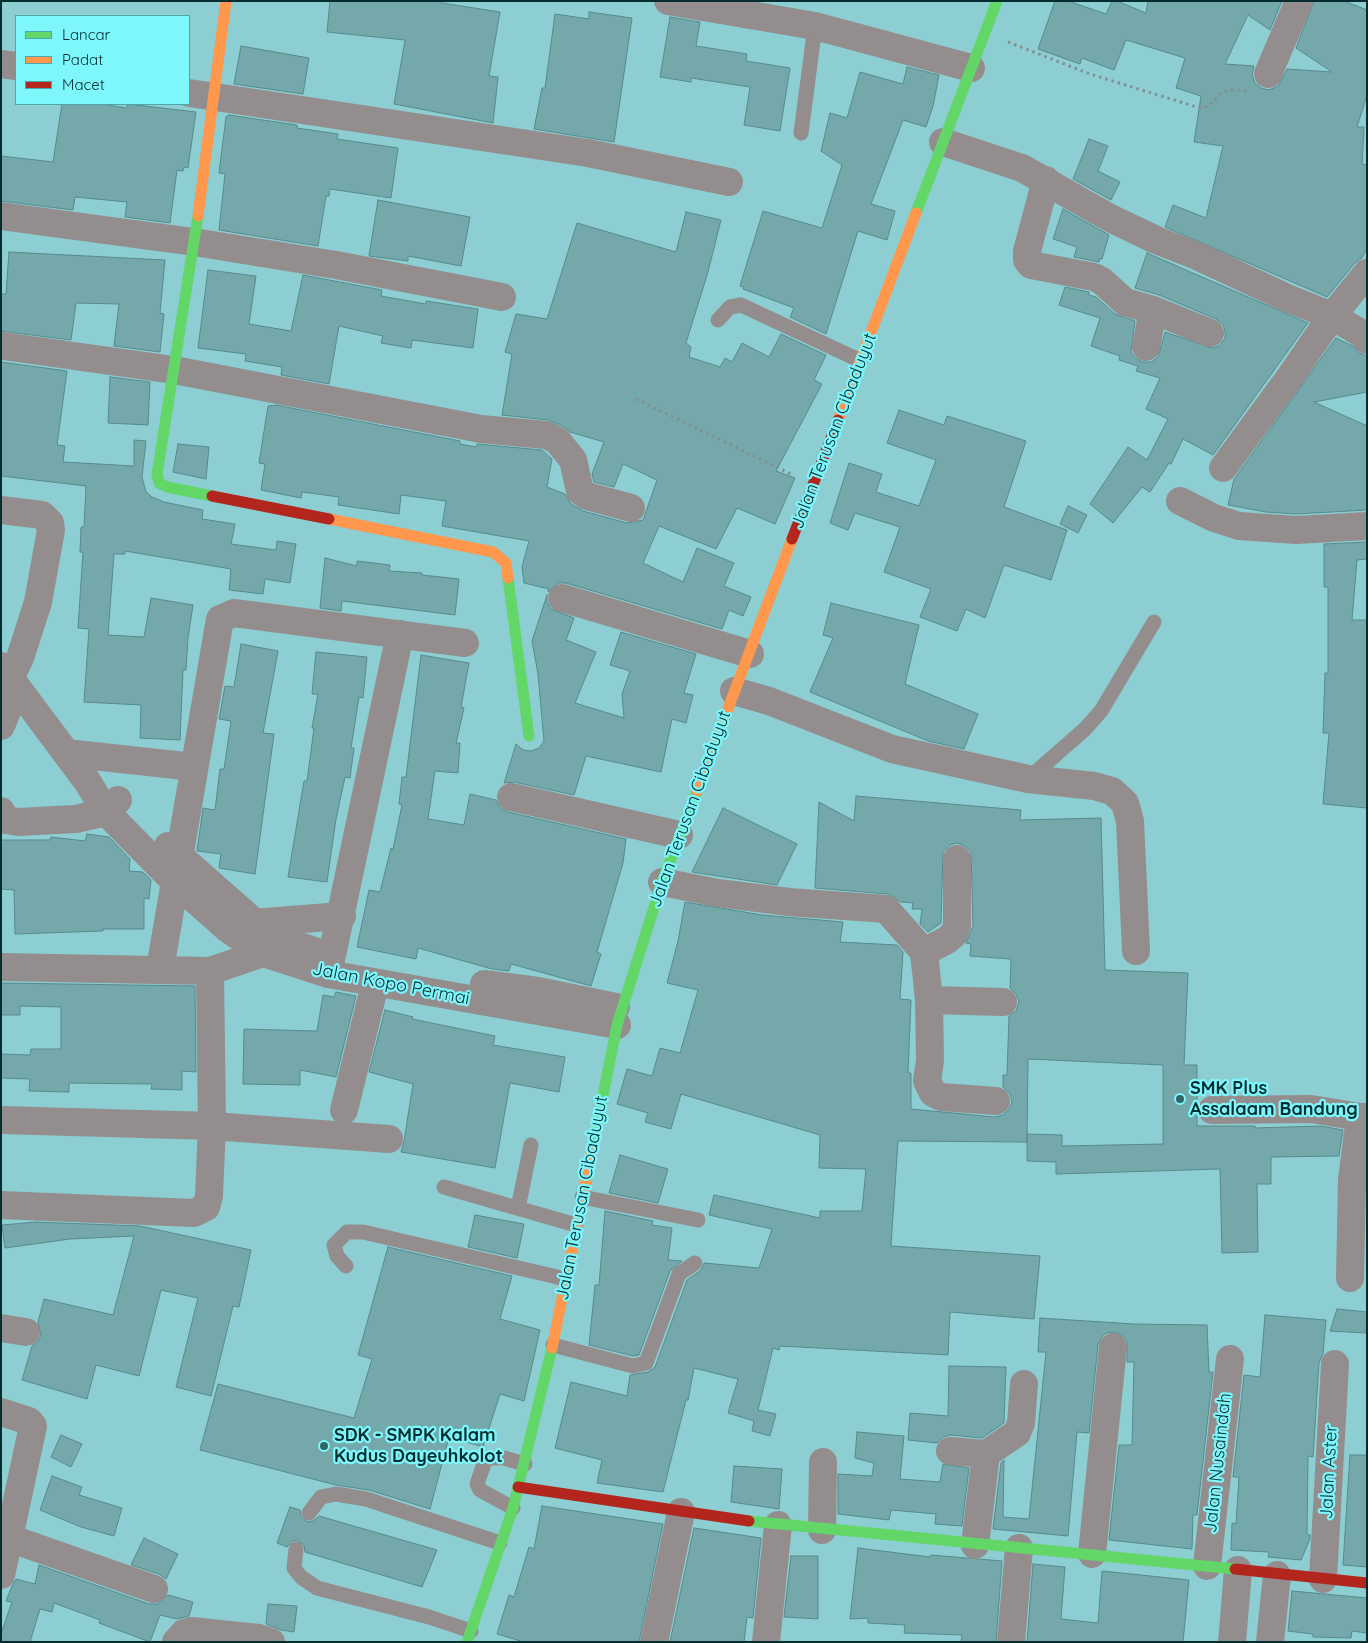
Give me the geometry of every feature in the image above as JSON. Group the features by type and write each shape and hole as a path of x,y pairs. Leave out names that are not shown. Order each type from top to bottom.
{"street":[{"path":"226,1 201,95 194,242 157,474 162,485 493,552 506,563 529,736"},
{"name":"Jalan Terusan Cibaduyut","path":"469,1636 513,1508 525,1464 554,1345 576,1225 619,1017 662,882 862,361 997,1"},
{"path":"1268,74 1299,1"},
{"path":"683,2 815,26 971,68"},
{"path":"1,64 15,66"},
{"path":"201,95 588,154 729,182"},
{"path":"943,142 1022,168 1110,218 1156,240 1197,256 1279,295 1332,316 1364,335 1367,340"},
{"path":"1046,180 1027,251 1027,260 1031,266 1094,277 1102,281 1125,302 1153,310 1210,332"},
{"path":"1,216 194,242 336,265 502,297"},
{"path":"1223,468 1332,316 1367,272"},
{"path":"1146,347 1153,310"},
{"path":"3,346 174,370 481,429 546,435 557,440 573,460 580,491 587,496 631,508"},
{"path":"1180,500 1214,518 1239,526 1296,530 1367,526"},
{"path":"1,510 42,515 50,523 51,530 38,602 20,658 8,677 1,726"},
{"path":"562,598 750,654"},
{"path":"160,969 220,619 225,615 234,613 465,643"},
{"path":"330,965 342,916 400,634"},
{"name":"Jalan Kopo Permai","path":"8,677 87,781 176,869 228,929 263,953 416,981 509,988 537,1001 619,1017"},
{"path":"734,691 769,701 892,749 1028,779 1094,786 1112,791 1125,803 1130,821 1136,952"},
{"path":"66,753 194,767"},
{"path":"511,797 679,835"},
{"path":"1,811 6,820 18,822 76,819 112,806"},
{"path":"924,952 947,940 954,934 958,926 957,860"},
{"name":"Jalan Kopo Permai","path":"176,869 254,922 330,965 374,984 416,981"},
{"path":"662,882 718,893 789,902 886,909 924,952 929,1000 930,1060 927,1081 933,1093 941,1097 996,1101"},
{"path":"228,929 254,922 342,916"},
{"path":"1,967 210,971 263,953"},
{"path":"1,1206 194,1213 200,1211 208,1203 212,1126 210,971"},
{"path":"344,1110 374,984"},
{"path":"929,1000 1003,1002"},
{"path":"1212,1110 1311,1109 1364,1117 1350,1278"},
{"path":"1,1120 212,1126 389,1139"},
{"path":"1092,1554 1113,1347"},
{"name":"Jalan Nusaindah","path":"1207,1566 1230,1360"},
{"name":"Jalan Aster","path":"1323,1579 1335,1364"},
{"path":"950,1451 986,1454 1017,1434 1021,1423 1024,1384"},
{"path":"1,1412 29,1421 33,1426 9,1499 9,1538 1,1575"},
{"path":"975,1545 986,1454"},
{"path":"822,1530 824,1462"},
{"path":"518,1487 778,1526 1092,1554 1367,1583"},
{"path":"654,1642 681,1512"},
{"path":"771,1641 778,1526"},
{"path":"9,1538 154,1589"},
{"path":"1011,1642 1019,1548"},
{"path":"1232,1642 1238,1570"},
{"path":"1270,1642 1277,1575"},
{"path":"176,1642 184,1633 191,1631 259,1638 271,1642"}],"lane":[{"path":"801,133 815,26"},
{"path":"718,320 730,307 741,305 862,361"},
{"path":"1028,779 1085,730 1101,711 1154,622"},
{"path":"518,1208 531,1145"},
{"path":"444,1186 576,1225"},
{"path":"582,1197 698,1220"},
{"path":"346,1266 337,1256 334,1245 347,1232 363,1232 566,1278"},
{"path":"554,1345 633,1366 646,1363 679,1274 695,1263"},
{"path":"513,1508 480,1490 477,1484 486,1458 504,1458 525,1464"},
{"path":"309,1513 321,1497 336,1494 366,1499 500,1544"},
{"path":"296,1549 294,1568 301,1577 316,1588 429,1617 469,1636"}],"path":[{"path":"984,32 1090,74 1200,108 1209,106 1221,92 1257,90 1268,74"},
{"path":"636,399 814,485"}],"building":[{"path":"330,1 442,1 442,3 500,12 489,76 498,77 493,123 394,104 405,40 327,32"},
{"path":"1055,1 1068,1 1106,14 1112,1 1117,1 1146,13 1148,1 1282,1 1270,30 1248,15 1225,64 1254,66 1252,75 1255,83 1261,88 1269,90 1278,86 1287,69 1332,72 1296,48 1314,1 1344,1 1367,10 1367,95 1357,127 1364,127 1362,164 1367,165 1367,248 1362,258 1355,263 1327,297 1165,227 1173,205 1206,218 1223,146 1194,142 1201,96 1176,88 1185,58 1126,40 1114,70 1082,58 1080,64 1038,49"},
{"path":"589,12 632,18 614,142 534,129 542,88 545,88 555,14 589,19"},
{"path":"670,17 700,22 696,46 747,54 746,61 790,68 780,131 744,125 750,87 691,78 691,82 660,77"},
{"path":"241,46 309,58 303,94 234,84"},
{"path":"907,67 939,75 933,106 926,127 903,120 871,204 895,211 887,240 858,231 826,334 790,317 794,308 743,289 744,287 740,286 763,211 822,228 842,165 821,151 830,113 847,118 860,72 903,84"},
{"path":"62,105 108,105 126,108 128,105 136,105 196,112 188,168 184,167 183,171 177,170 170,223 125,217 127,202 75,197 73,210 1,201 1,156 53,162"},
{"path":"229,115 297,125 297,128 338,134 337,139 398,148 391,198 330,189 329,196 326,196 318,246 219,230 225,174 219,173 226,117"},
{"path":"1089,139 1108,146 1098,171 1120,182 1111,200 1073,179"},
{"path":"378,200 470,217 461,266 408,256 408,261 369,256"},
{"path":"1063,209 1109,235 1102,259 1099,262 1074,257 1077,247 1053,239"},
{"path":"686,212 721,220 708,272 686,343 691,347 689,357 720,367 725,358 732,362 742,343 769,357 781,334 826,355 814,380 822,384 776,471 795,478 775,524 737,508 716,549 659,526 643,563 683,582 697,548 734,563 724,586 751,597 743,616 729,610 722,629 566,583 558,583 548,592 549,589 524,583 522,567 529,541 442,526 446,501 401,495 399,514 338,505 339,497 302,492 301,498 261,490 265,464 259,463 268,406 276,405 460,441 460,444 476,447 477,444 542,450 552,459 547,487 565,494 571,504 583,511 627,523 643,520 657,480 623,464 614,487 594,482 592,474 604,442 570,432 563,426 548,420 502,415 512,354 505,352 516,314 547,319 577,223 676,252"},
{"path":"9,252 165,260 160,313 164,314 160,352 114,346 119,304 76,303 71,340 1,331 1,294 6,294"},
{"path":"1147,253 1308,323 1213,455 1183,439 1171,464 1169,463 1150,492 1142,487 1113,523 1090,504 1128,447 1147,460 1168,419 1146,409 1160,378 1136,371 1138,366 1119,360 1120,356 1091,346 1100,318 1059,305 1065,287 1089,292 1089,295 1096,297 1115,314 1135,321 1131,352 1135,358 1143,362 1151,362 1158,357 1165,332 1212,348 1219,346 1225,338 1223,324 1216,319 1159,295 1135,288"},
{"path":"208,270 256,276 249,324 291,331 303,275 382,290 381,296 426,304 426,301 478,309 473,348 412,340 411,348 381,343 383,336 339,326 329,384 281,375 282,367 245,361 246,354 198,348"},
{"path":"1336,338 1353,346 1359,353 1367,356 1367,392 1314,402 1367,426 1367,510 1296,514 1266,512 1228,505 1234,479"},
{"path":"1,362 67,371 57,445 65,446 63,462 134,466 134,440 146,441 142,477 146,492 152,497 164,502 203,510 202,519 235,524 231,544 276,550 277,541 296,544 290,583 265,579 263,594 229,590 231,569 125,551 125,554 114,554 108,635 144,637 151,598 193,605 186,670 183,670 180,740 140,738 141,705 84,702 89,629 78,628 83,552 80,552 81,527 84,527 86,486 1,476"},
{"path":"110,377 150,382 148,425 108,423"},
{"path":"899,410 944,425 947,416 1026,441 1004,507 1067,530 1051,580 1004,565 985,618 966,609 957,631 920,617 931,589 884,572 900,527 855,513 848,530 830,523 849,463 882,474 876,492 919,506 936,460 887,443"},
{"path":"178,444 209,447 206,479 173,472"},
{"path":"1068,506 1087,515 1078,533 1060,524"},
{"path":"1367,542 1367,559 1357,560 1352,620 1367,620 1367,808 1323,804 1329,733 1323,733 1325,673 1328,673 1328,587 1324,587 1324,544"},
{"path":"325,558 357,566 357,561 390,565 389,571 422,573 422,575 459,579 455,615 342,601 341,611 320,608"},
{"path":"547,595 547,602 551,609 574,618 566,640 596,652 575,703 624,718 622,694 630,671 610,665 621,632 696,654 684,693 693,695 686,723 672,719 661,772 586,756 574,795 514,782 504,783 516,744 523,750 531,751 539,748 544,741 538,674 532,641"},
{"path":"831,603 919,625 905,684 978,714 964,749 928,741 810,692 833,638 823,635"},
{"path":"241,644 278,651 263,733 274,734 255,874 219,868 221,854 197,851 203,808 215,810 220,769 224,769 231,721 219,719 225,686 234,687"},
{"path":"316,652 367,657 363,698 359,697 351,748 354,748 350,778 345,777 336,819 327,882 288,877 304,781 307,781 314,728 312,728 318,694 312,694"},
{"path":"421,655 469,663 461,707 464,708 456,743 460,743 458,773 435,771 428,819 464,825 470,794 496,800 500,808 508,812 626,839 623,863 597,952 601,954 591,986 511,964 509,971 492,969 418,948 416,959 357,947 369,890 380,892 391,848 393,849 402,805 399,804 402,777 406,777"},
{"path":"856,796 1021,810 1020,820 1101,818 1105,970 1188,973 1184,1065 1197,1065 1197,1126 1255,1126 1255,1128 1321,1126 1343,1130 1339,1156 1271,1157 1271,1184 1257,1184 1258,1252 1222,1253 1220,1169 1056,1174 1056,1162 1027,1161 1027,1142 898,1141 891,1246 1040,1256 1034,1319 950,1312 948,1355 780,1346 779,1350 773,1348 758,1410 776,1414 770,1436 752,1431 754,1421 728,1413 738,1379 694,1368 688,1400 686,1400 663,1492 597,1483 602,1460 555,1448 571,1382 627,1396 630,1375 648,1372 655,1367 687,1280 701,1270 704,1263 759,1268 772,1229 709,1215 714,1195 820,1218 820,1211 862,1211 866,1169 819,1168 820,1135 681,1094 671,1129 645,1122 648,1113 617,1104 627,1069 652,1076 660,1048 680,1053 698,990 667,983 678,941 685,902 762,915 843,922 840,942 897,945 903,952 900,999 911,1000 908,1073 911,1073 911,1109 995,1117 1003,1115 1009,1109 1012,1102 1010,1094 1003,1087 1003,1075 1007,1075 1009,1016 1016,1011 1019,1002 1016,994 1010,988 1011,959 970,956 971,944 966,943 973,926 971,852 965,846 957,843 950,845 943,852 941,923 928,932 920,924 922,909 912,909 913,903 901,902 888,894 815,888 819,802 854,821","holes":["1028,1059 1163,1065 1163,1144 1062,1146 1062,1135 1027,1134"]},
{"path":"723,808 797,844 777,885 692,872"},
{"path":"87,834 109,837 130,859 129,871 143,872 151,880 149,899 144,898 144,929 103,929 103,931 15,934 14,890 1,889 1,840 50,840 51,837 85,841"},
{"path":"1,983 195,986 196,1072 182,1071 182,1090 151,1089 152,1084 69,1083 69,1092 29,1091 30,1079 1,1078 1,1054 30,1055 31,1049 61,1049 61,1007 20,1006 20,1015 1,1015"},
{"path":"336,992 356,996 336,1077 300,1070 300,1085 243,1084 244,1029 317,1031 323,995 334,997"},
{"path":"385,1010 413,1017 412,1019 495,1036 493,1045 565,1057 559,1092 510,1083 495,1168 401,1152 413,1084 369,1072"},
{"path":"620,1155 668,1169 658,1203 609,1193"},
{"path":"605,1211 653,1221 652,1225 672,1228 668,1260 682,1261 670,1271 639,1355 633,1356 589,1345 595,1285 599,1285"},
{"path":"475,1215 524,1224 517,1258 468,1247"},
{"path":"36,1222 140,1226 251,1250 239,1307 233,1306 211,1396 176,1387 198,1298 161,1290 139,1376 96,1365 87,1399 22,1380 32,1346 41,1335 38,1322 44,1299 113,1315 134,1236 70,1239 5,1248 2,1225"},
{"path":"388,1247 512,1276 500,1319 540,1330 524,1401 500,1394 483,1447 449,1437 430,1509 369,1490 336,1485 200,1450 218,1384 354,1418 372,1359 358,1355"},
{"path":"1337,1309 1367,1312 1366,1333 1330,1331"},
{"path":"1265,1315 1326,1320 1323,1354 1319,1363 1313,1457 1308,1456 1307,1534 1310,1535 1310,1539 1301,1560 1268,1557 1269,1552 1231,1550 1232,1523 1236,1524 1239,1477 1233,1477 1244,1375 1260,1377"},
{"path":"1040,1318 1134,1324 1207,1325 1209,1372 1213,1372 1197,1515 1193,1515 1192,1549 1109,1540 1119,1445 1132,1445 1134,1362 1127,1362 1127,1341 1122,1335 1115,1332 1106,1333 1098,1345 1089,1433 1077,1432 1068,1536 993,1529 1001,1463 1004,1460 1003,1517 1029,1519 1046,1352 1038,1352"},
{"path":"949,1366 1006,1367 1004,1423 982,1438 951,1435 943,1437 937,1443 908,1440 910,1413 948,1416"},
{"path":"857,1432 904,1436 900,1479 940,1482 943,1464 969,1468 962,1526 935,1524 936,1514 891,1510 889,1520 838,1514 838,1474 872,1476 874,1463 855,1458"},
{"path":"61,1435 82,1444 71,1467 51,1457"},
{"path":"1350,1455 1367,1455 1367,1567 1343,1565"},
{"path":"734,1466 782,1469 779,1509 731,1502"},
{"path":"52,1476 82,1487 79,1495 122,1508 114,1536 81,1527 40,1510"},
{"path":"542,1506 663,1524 639,1642 524,1642 497,1634 509,1595 514,1597 529,1547 534,1549"},
{"path":"290,1507 300,1510 301,1517 307,1522 313,1521 319,1516 437,1550 422,1587 305,1552 304,1545 297,1540 292,1541 287,1547 277,1543"},
{"path":"694,1528 761,1538 753,1618 747,1617 744,1642 670,1642"},
{"path":"144,1538 178,1554 166,1579 159,1574 131,1565"},
{"path":"858,1548 930,1557 931,1555 1002,1561 996,1642 961,1642 962,1635 904,1633 905,1625 868,1623 868,1618 850,1619"},
{"path":"791,1556 818,1556 818,1619 784,1617"},
{"path":"1033,1564 1065,1567 1061,1619 1098,1623 1102,1571 1189,1580 1183,1642 1027,1642"},
{"path":"39,1565 149,1604 157,1604 168,1595 193,1602 189,1616 177,1619 160,1615 150,1642 99,1623 100,1620 54,1603 52,1612 40,1609 30,1642 1,1642 1,1634 12,1602 6,1601 12,1586 16,1579 35,1584"},
{"path":"1292,1591 1367,1598 1367,1633 1352,1631 1351,1638 1313,1637 1313,1634 1288,1631"},
{"path":"268,1604 297,1606 294,1632 281,1630 266,1624"}],"traffic: fast":[{"path":"916,213 997,1"},
{"path":"198,216 157,474 159,483 167,487 212,496"},
{"path":"508,578 529,736"},
{"path":"593,1146 617,1025 662,882 697,791"},
{"path":"467,1642 513,1508 552,1348"},
{"path":"749,1521 1235,1569"}],"traffic: slow":[{"path":"198,216 226,1"},
{"path":"838,420 916,213"},
{"path":"329,519 493,552 506,563 508,578"},
{"path":"697,791 792,539"},
{"path":"552,1348 593,1146"}],"traffic: jam":[{"path":"792,539 838,420"},
{"path":"212,496 329,519"},
{"path":"518,1487 749,1521"},
{"path":"1235,1569 1367,1583"}],"place":[{"name":"SMK Plus Assalaam Bandung","path":"1180,1099"},
{"name":"SDK - SMPK Kalam Kudus Dayeuhkolot","path":"324,1446"}]}
